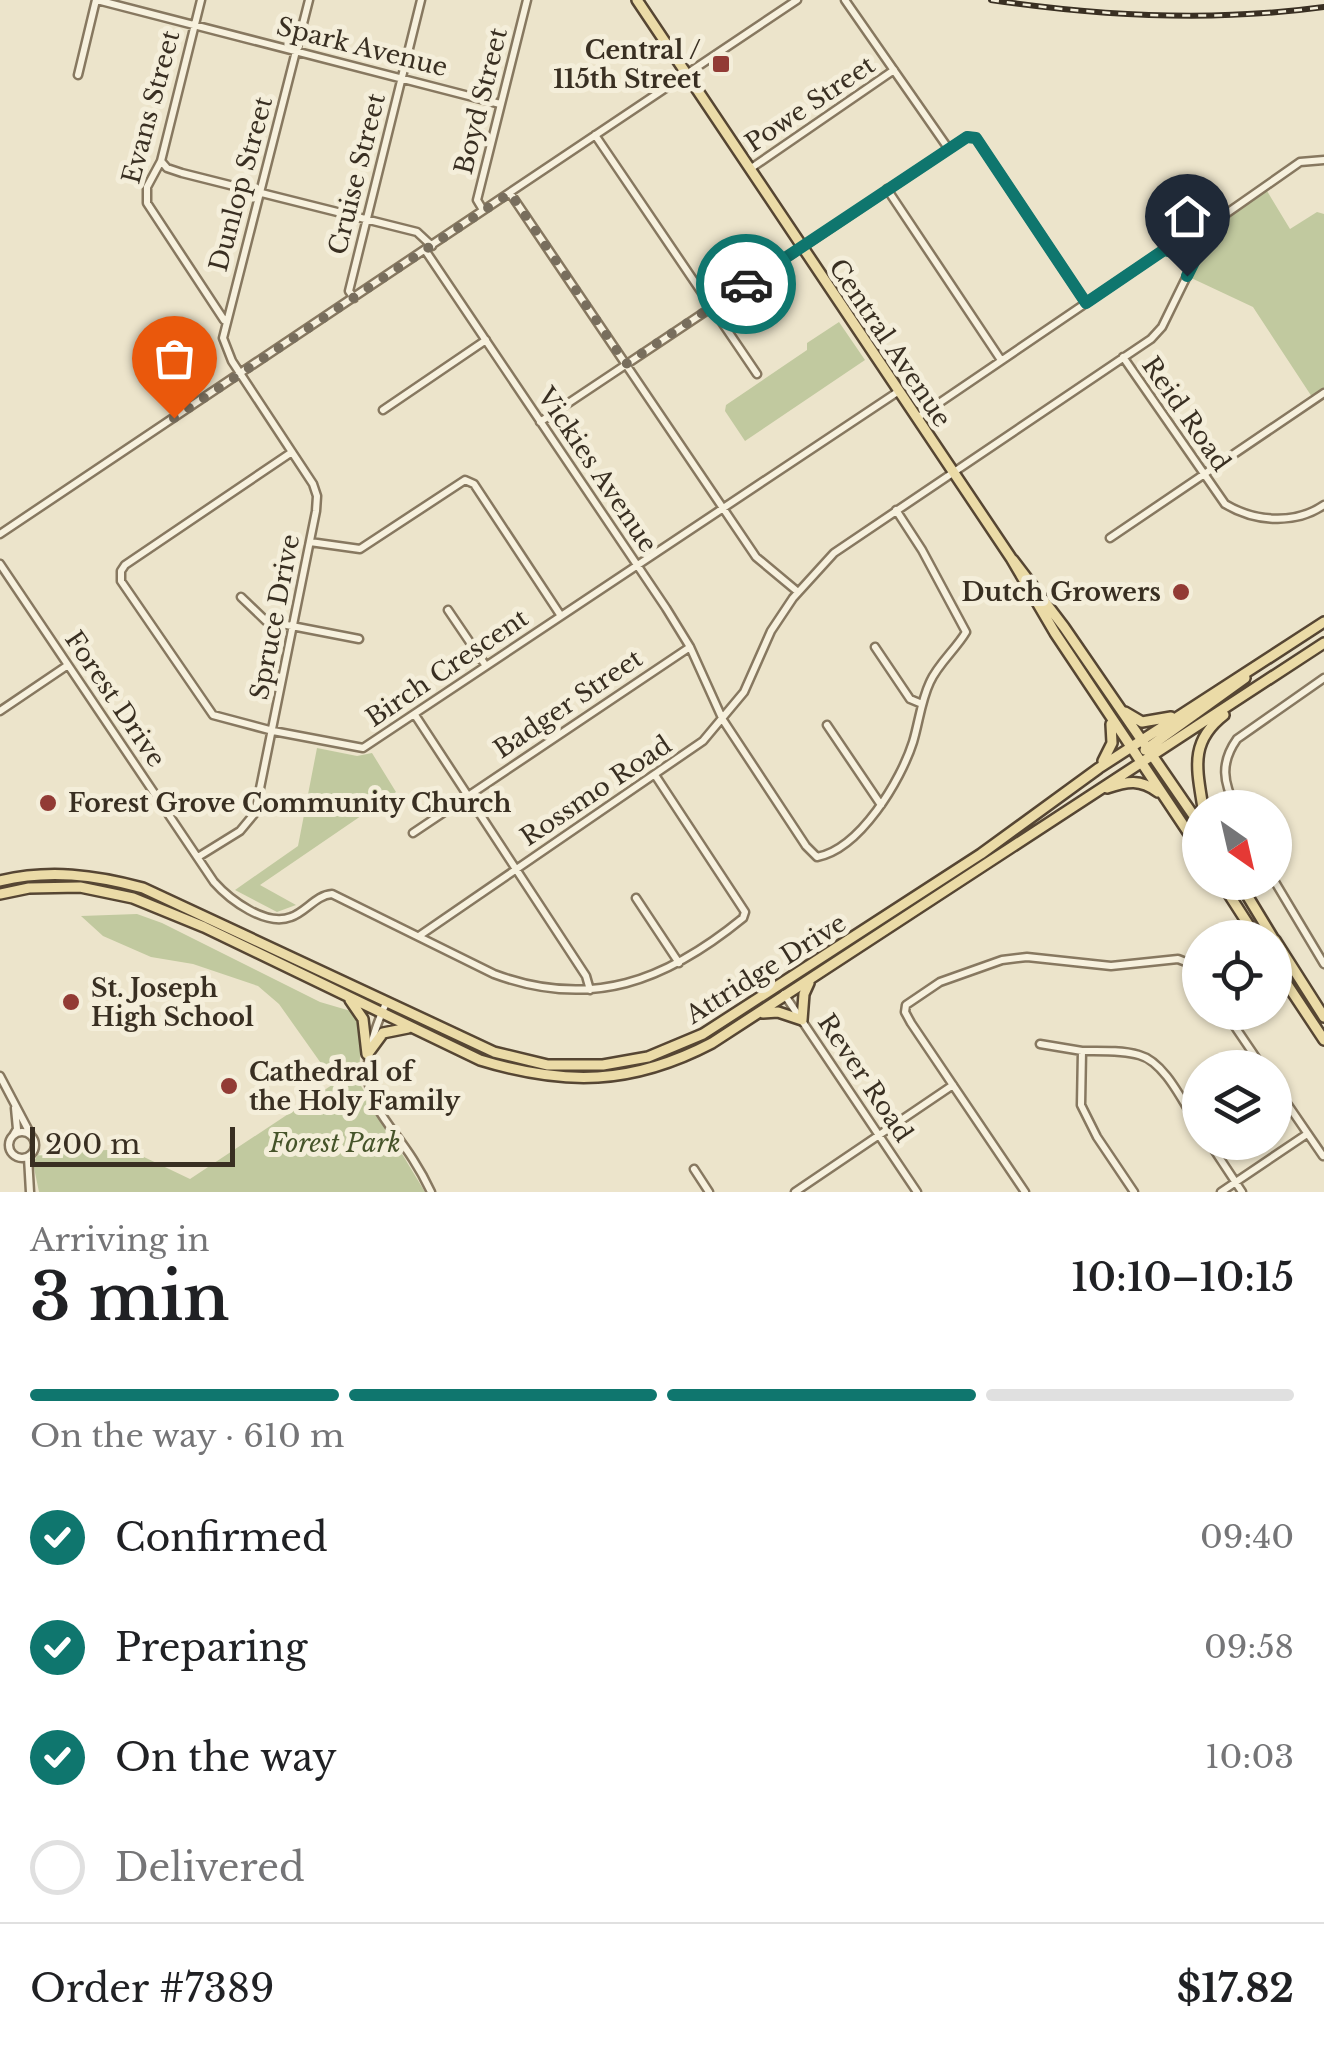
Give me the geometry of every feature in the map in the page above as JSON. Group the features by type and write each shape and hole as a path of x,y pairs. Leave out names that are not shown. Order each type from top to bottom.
{"main road":[{"name":"Central Avenue","path":"637,0 1011,558 1032,582 1182,800"},
{"name":"Central Avenue","path":"1011,558 1016,572 1182,824"},
{"name":"Attridge Drive","path":"0,882 33,875 68,874 143,888 494,1052 530,1062 585,1067 627,1062 678,1046 811,979 1141,762 1147,748 1178,715 1324,622"},
{"name":"Attridge Drive","path":"0,894 28,888 80,887 133,898 178,915 480,1060 527,1074 586,1078 658,1067 712,1043 755,1016 782,991 1130,747 1147,748 1246,696 1324,643"},
{"path":"1147,748 1234,689 1252,670"},
{"path":"1201,790 1200,742 1214,723 1246,696"},
{"path":"1121,709 1142,722 1178,715"},
{"path":"1098,768 1112,743 1109,716"},
{"path":"1095,792 1133,781 1146,784 1164,797"},
{"path":"1292,967 1324,1017"},
{"path":"755,1016 778,1012 802,1020 804,994 811,979"},
{"path":"1292,992 1324,1040"},
{"path":"348,998 363,1020 367,1054"},
{"path":"367,1054 383,1033 410,1028"}],"street":[{"name":"Spark Avenue","path":"97,0 500,104"},
{"path":"78,74 97,0"},
{"name":"Evans Street","path":"201,0 161,161 147,186 147,203 225,321"},
{"name":"Dunlop Street","path":"241,375 223,338 225,321 309,0"},
{"name":"Cruise Street","path":"354,298 348,291 422,0"},
{"name":"Boyd Street","path":"484,211 476,200 527,0"},
{"path":"0,534 797,0"},
{"path":"845,0 948,148"},
{"name":"Powe Street","path":"749,170 894,70"},
{"path":"595,135 757,374"},
{"path":"540,422 967,137 976,138 1086,303"},
{"name":"Reid Road","path":"953,472 1151,339 1162,327 1220,218 1300,162 1324,160"},
{"path":"161,161 171,170 417,232 429,248"},
{"path":"887,190 1001,360"},
{"path":"510,193 756,557 798,592"},
{"name":"Vickies Avenue","path":"429,248 540,422 638,564 690,647 723,720 814,856 823,856 842,843 880,804"},
{"path":"917,418 1164,250 1196,258"},
{"path":"383,410 486,340"},
{"name":"Reid Road","path":"1122,358 1221,500 1234,509 1286,520 1309,515 1324,505"},
{"name":"Spruce Drive","path":"198,857 252,820 273,731 317,496 241,375"},
{"name":"Birch Crescent","path":"292,452 139,554 120,572 121,581 210,712 222,720 362,748 898,391"},
{"path":"1110,538 1324,393"},
{"name":"Rossmo Road","path":"419,936 703,741 744,692 772,632 798,592 845,544 953,472"},
{"path":"310,542 360,549 465,480 474,484 561,616"},
{"path":"826,725 880,804 907,760 930,680 966,632 896,510"},
{"name":"Forest Drive","path":"0,564 198,857"},
{"path":"241,597 266,622 358,639"},
{"path":"448,610 486,666"},
{"name":"Badger Street","path":"412,833 690,647"},
{"path":"874,648 910,699 922,704"},
{"path":"0,710 68,665"},
{"path":"1228,790 1224,782 1227,752 1237,738 1324,678"},
{"path":"415,714 586,976 590,990"},
{"path":"198,857 226,894 268,918 292,917 323,895 332,894 494,974 546,989 590,990 641,980 679,963 736,924 745,912 656,775"},
{"path":"636,898 679,963"},
{"path":"1286,900 1324,964"},
{"path":"1025,1192 904,1009 962,971 1002,960 1028,957 1110,966 1182,961"},
{"name":"Rever Road","path":"782,991 917,1192"},
{"path":"386,1004 367,1054 367,1087 431,1192"},
{"path":"1040,1044 1147,1058 1182,1102"},
{"path":"1082,1051 1081,1104 1097,1137 1134,1192"},
{"path":"0,1076 36,1146 24,1157"},
{"path":"795,1192 808,1188 953,1085"},
{"path":"15,1102 17,1128 9,1142 10,1150 24,1157"},
{"path":"1292,1112 1323,1156"},
{"path":"14,1134 30,1134"},
{"path":"1220,1192 1307,1134"},
{"path":"24,1157 30,1192"},
{"path":"1221,1160 1242,1192"},
{"path":"694,1169 709,1192"}],"green space":[{"path":"1264,186 1290,229 1317,212 1324,214 1324,393 1314,400 1253,307 1187,276 1220,218"},
{"path":"839,322 865,360 745,441 725,411 726,405 807,350 807,343"},
{"path":"317,748 357,756 372,753 396,792 260,885 296,905 277,912 235,890 298,846"},
{"name":"Forest Park","path":"137,914 320,1002 354,1012 362,1034 358,1081 425,1192 39,1192 33,1163 38,1154 59,1151 123,1147 190,1179 335,1083 279,1004 258,986 193,964 151,957 103,936 81,916"}],"railway":[{"path":"991,0 1073,10 1199,16 1324,7"}],"way so far":[{"path":"174,418 510,193 626,364 746,284"}],"place":[{"name":"Central / 115th Street","path":"721,64"},
{"name":"Dutch Growers","path":"1181,592"},
{"name":"Forest Grove Community Church","path":"48,803"},
{"name":"St. Joseph High School","path":"71,1002"},
{"name":"Cathedral of the Holy Family","path":"229,1086"}],"route":[{"path":"746,284 967,137 976,138 1086,303 1164,250 1196,258 1187,276"}]}
